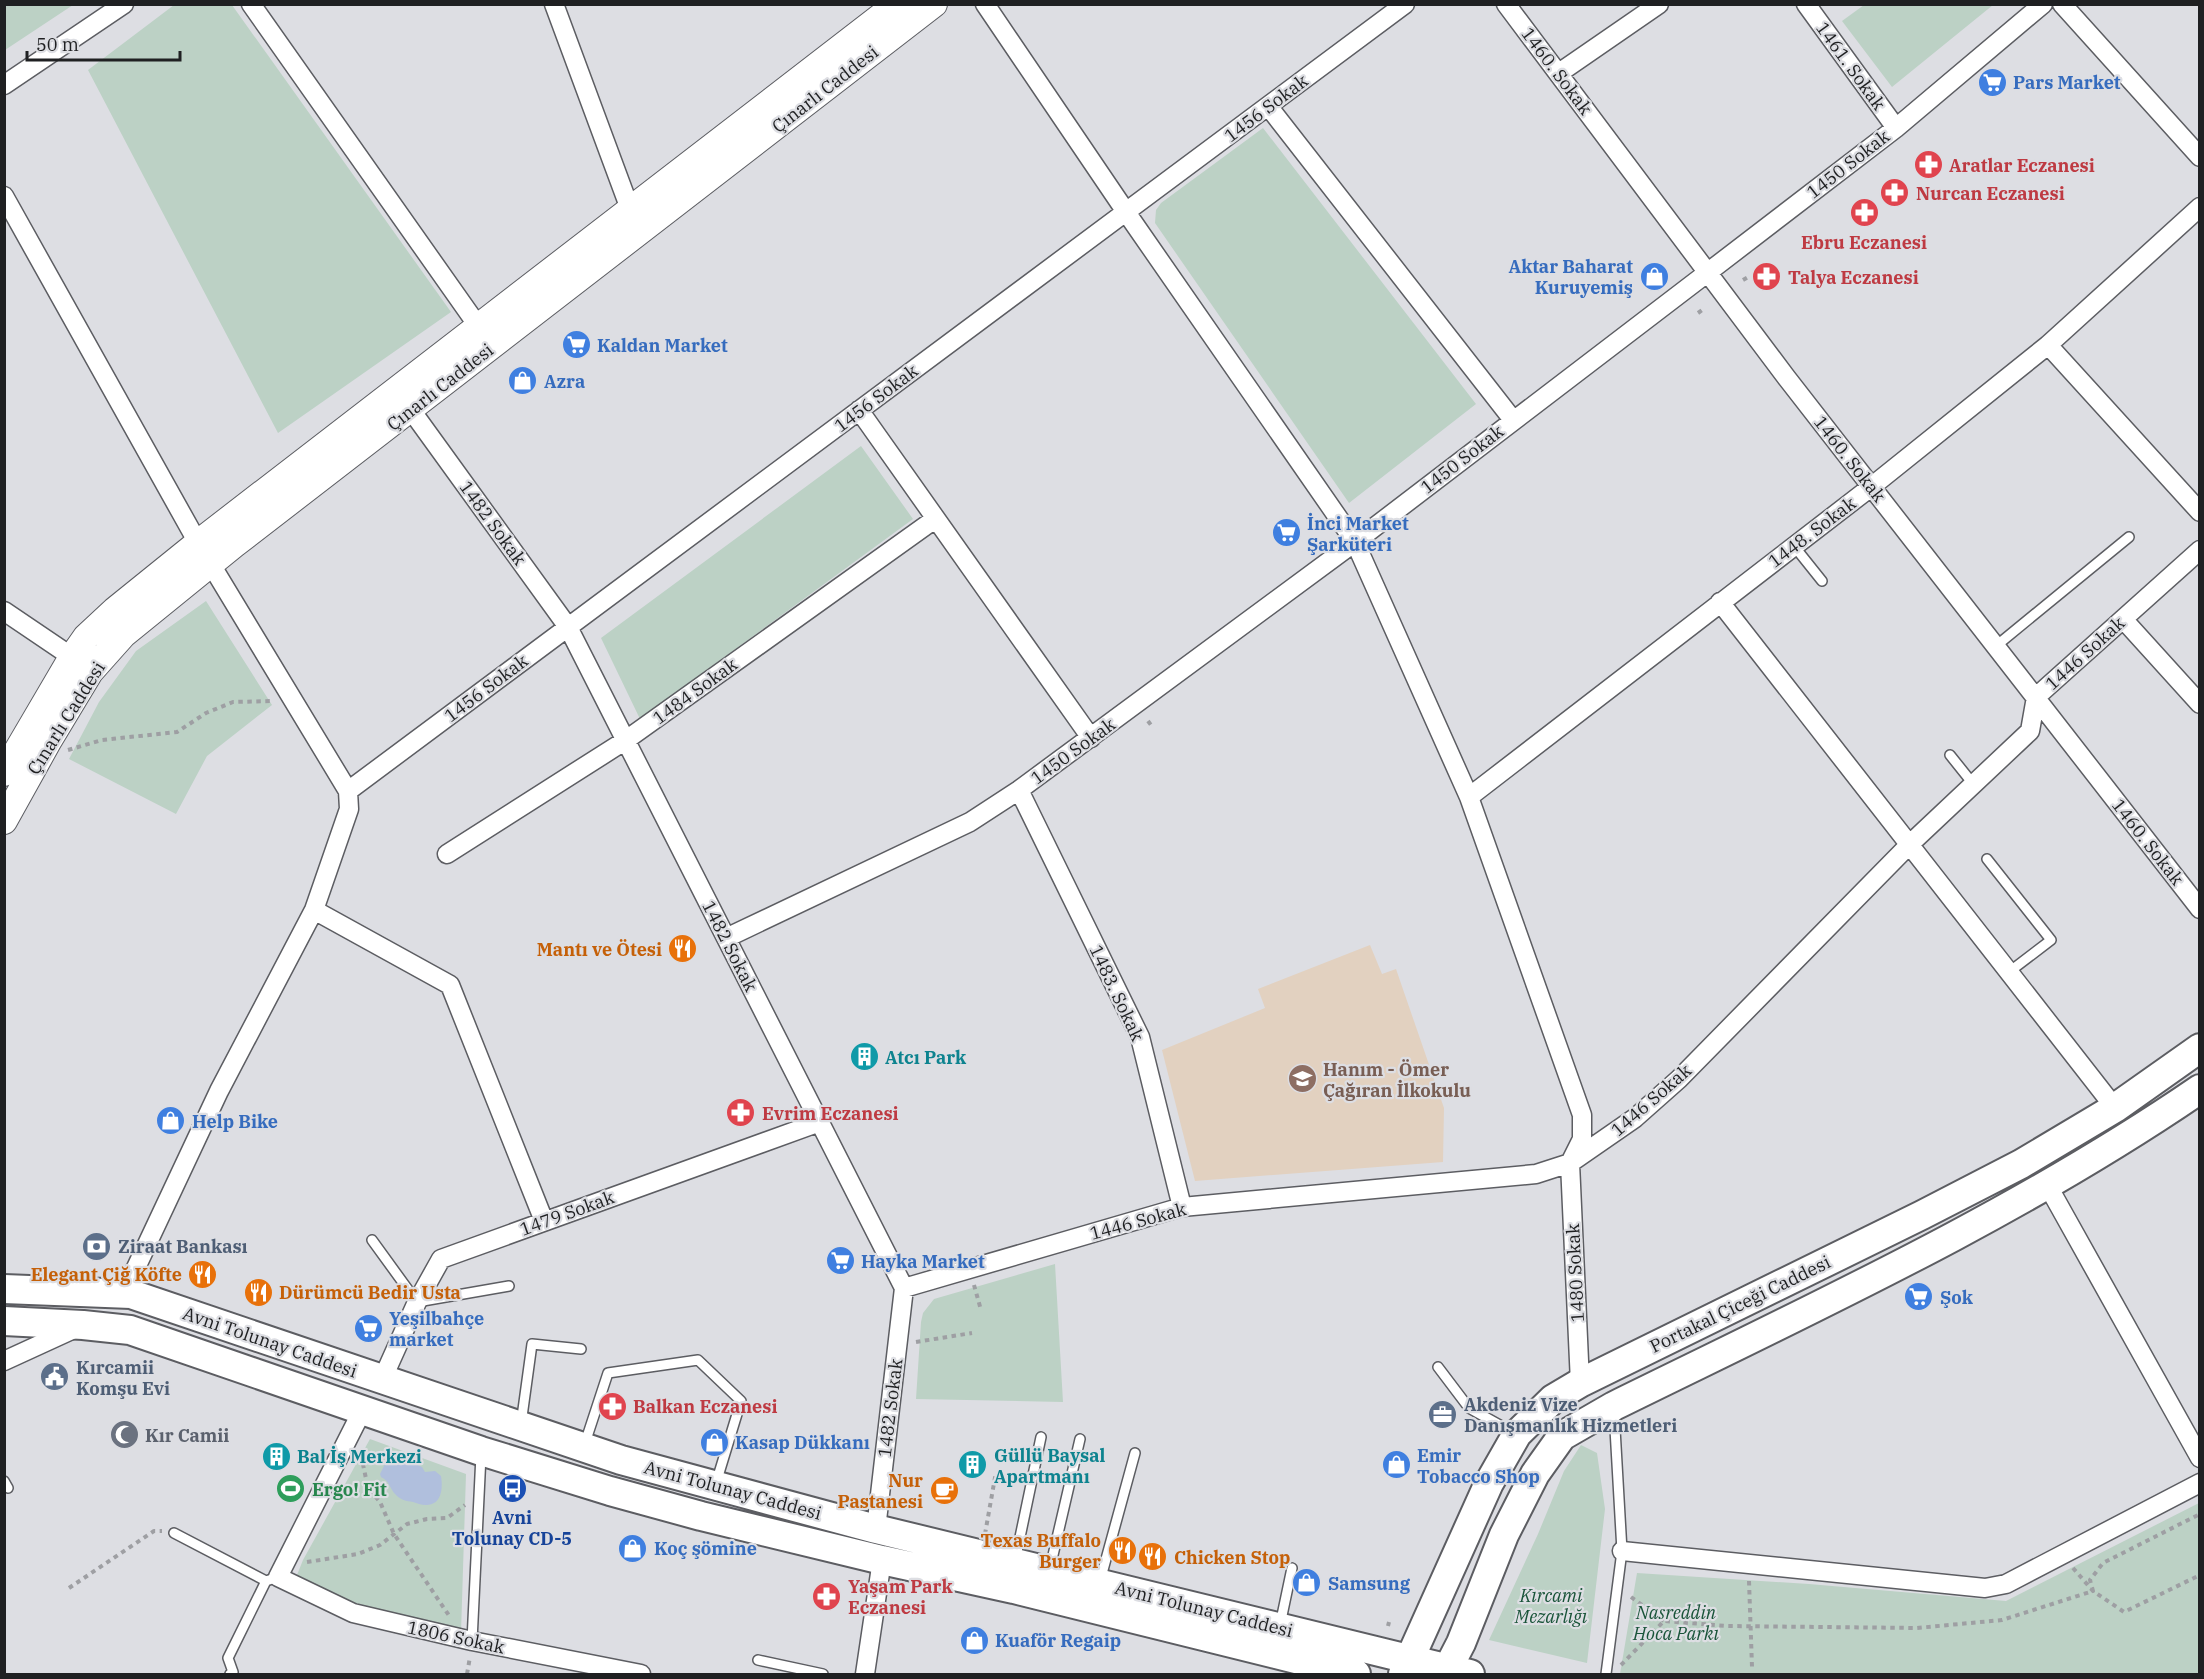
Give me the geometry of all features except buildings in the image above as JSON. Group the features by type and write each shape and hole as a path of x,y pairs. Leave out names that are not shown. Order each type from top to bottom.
{"main road":[{"name":"Çınarlı Caddesi","path":"4,821 90,672 204,553 478,327 897,4"},
{"name":"Çınarlı Caddesi","path":"4,773 72,657 86,637 115,610 204,553 411,410 934,4"},
{"name":"Portakal Çiceği Caddesi","path":"1406,1667 1489,1482 1517,1434 1553,1399 1580,1383 1922,1215 2020,1164 2115,1108 2199,1048"},
{"name":"Portakal Çiceği Caddesi","path":"1454,1673 1461,1643 1504,1535 1534,1474 1563,1436 1614,1406 1938,1245 2048,1186 2139,1130 2199,1089"},
{"name":"Avni Tolunay Caddesi","path":"4,1289 130,1294 621,1460 876,1529 1280,1627 1406,1667 1454,1673"},
{"name":"Avni Tolunay Caddesi","path":"4,1321 130,1330 363,1408 482,1451 610,1491 700,1516 1014,1589 1356,1674"},
{"path":"1273,1655 1285,1669 1300,1674"}],"street":[{"path":"4,85 124,4"},
{"path":"251,4 478,327"},
{"path":"554,4 630,209"},
{"path":"985,4 1355,542 1469,797 1582,1115 1582,1139 1570,1163"},
{"name":"1456 Sokak","path":"348,791 1405,4"},
{"name":"1460. Sokak","path":"1506,4 1707,273 2199,909"},
{"path":"1559,73 1659,4"},
{"name":"1461. Sokak","path":"1806,4 1896,128"},
{"name":"1450 Sokak","path":"726,938 970,822 1020,790 1355,542 1896,128 2043,4"},
{"path":"2062,4 2199,157"},
{"path":"1268,106 1513,420"},
{"path":"4,196 204,553 348,791 349,809 314,910 214,1101 134,1272 130,1294"},
{"name":"1448. Sokak","path":"1469,797 1871,487 2048,345 2199,207"},
{"path":"2048,345 2199,512"},
{"name":"1482 Sokak","path":"411,410 568,627 904,1288 876,1529"},
{"path":"859,410 1092,738"},
{"name":"1484 Sokak","path":"447,854 626,740 935,519"},
{"name":"1446 Sokak","path":"904,1288 1182,1207 1536,1174 1570,1163 1635,1118 1679,1079 1910,844 2030,731 2036,697 2199,550"},
{"path":"1720,602 2115,1108"},
{"path":"4,611 72,657"},
{"path":"2123,619 2199,704"},
{"name":"1483. Sokak","path":"1020,790 1140,1036 1182,1207"},
{"path":"314,910 450,985 544,1221"},
{"name":"1479 Sokak","path":"382,1380 417,1302 441,1259 820,1122"},
{"name":"1480 Sokak","path":"1570,1163 1580,1383"},
{"path":"2048,1186 2199,1458"},
{"path":"4,1361 83,1325"},
{"path":"272,1579 363,1408"},
{"path":"1622,1551 1985,1588 2006,1584 2199,1483"},
{"path":"865,1674 882,1560"},
{"name":"1806 Sokak","path":"272,1579 353,1613 472,1641 641,1674"}],"lane":[{"path":"1996,646 2129,537"},
{"path":"1794,546 1822,581"},
{"path":"1950,755 1974,784"},
{"path":"1987,859 2051,940 2009,972"},
{"path":"372,1240 417,1302 509,1286"},
{"path":"520,1426 532,1344 581,1349"},
{"path":"583,1448 608,1373 698,1360 741,1401 715,1486"},
{"path":"1438,1367 1469,1408 1517,1434"},
{"path":"1606,1674 1622,1551 1614,1406"},
{"path":"1015,1563 1041,1437"},
{"path":"1050,1571 1080,1439"},
{"path":"472,1641 482,1451"},
{"path":"1099,1583 1135,1453"},
{"path":"174,1533 272,1579 228,1658 232,1674"},
{"path":"1280,1627 1292,1568"},
{"path":"758,1660 823,1674"}],"path":[{"path":"1743,280 1750,276"},
{"path":"1698,313 1705,308"},
{"path":"64,751 102,740 177,732 206,713 233,702 273,701"},
{"path":"973,1284 981,1310"},
{"path":"916,1342 972,1333"},
{"path":"361,1454 368,1488 380,1502 394,1534 456,1626"},
{"path":"984,1535 996,1472"},
{"path":"300,1563 358,1554 380,1545 407,1524 427,1519 447,1518 479,1491"},
{"path":"2199,1514 2103,1563 2090,1580 2093,1591 2124,1612 2199,1575"},
{"path":"69,1588 154,1531 166,1530 174,1533"},
{"path":"1629,1608 1632,1588"},
{"path":"1630,1597 1664,1621 1727,1626 1917,1628 2002,1620 2093,1591"},
{"path":"1621,1655 1620,1666 1664,1621"}],"shaded area":[{"name":"Hanım - Ömer Çağıran İlkokulu","path":"1370,945 1382,974 1396,969 1444,1108 1443,1162 1195,1181 1162,1050 1265,1008 1258,989"}],"green space":[{"path":"5,4 73,4 73,5 5,50"},
{"path":"174,5 232,5 451,312 278,433 88,70"},
{"path":"1864,5 1993,5 1892,87 1842,21"},
{"path":"1263,128 1476,404 1349,503 1155,223 1156,210 1161,203"},
{"path":"861,446 913,519 640,719 601,638"},
{"path":"206,601 272,705 207,756 176,814 69,759 99,702 136,651"},
{"path":"1055,1264 1063,1402 916,1399 921,1322 923,1313 934,1299"},
{"path":"370,1439 466,1474 461,1633 359,1606 297,1575 303,1560"},
{"name":"Kırcami Mezarlığı","path":"1581,1445 1597,1453 1605,1509 1587,1663 1489,1640 1564,1471"},
{"name":"Nasreddin Hoca Parkı","path":"2199,1503 2199,1674 1620,1674 1637,1573 1809,1584 2006,1601"}],"water":[{"path":"399,1456 422,1467 425,1472 435,1471 441,1476 440,1495 435,1502 424,1505 402,1499 381,1477 380,1474 387,1460"}],"place":[{"name":"Pars Market","path":"1992,82"},
{"name":"Aratlar Eczanesi","path":"1928,165"},
{"name":"Nurcan Eczanesi","path":"1895,193"},
{"name":"Ebru Eczanesi","path":"1864,213"},
{"name":"Aktar Baharat Kuruyemiş","path":"1654,276"},
{"name":"Talya Eczanesi","path":"1767,277"},
{"name":"Kaldan Market","path":"576,345"},
{"name":"Azra","path":"523,381"},
{"name":"İnci Market Şarküteri","path":"1286,533"},
{"name":"Mantı ve Ötesi","path":"683,949"},
{"name":"Atcı Park","path":"864,1057"},
{"name":"Hanım - Ömer Çağıran İlkokulu","path":"1302,1079"},
{"name":"Evrim Eczanesi","path":"741,1113"},
{"name":"Help Bike","path":"171,1121"},
{"name":"Ziraat Bankası","path":"97,1246"},
{"name":"Hayka Market","path":"840,1261"},
{"name":"Elegant Çiğ Köfte","path":"203,1274"},
{"name":"Dürümcü Bedir Usta","path":"258,1292"},
{"name":"Şok","path":"1919,1297"},
{"name":"Yeşilbahçe market","path":"368,1328"},
{"name":"Kırcamii Komşu Evi","path":"55,1377"},
{"name":"Balkan Eczanesi","path":"612,1406"},
{"name":"Akdeniz Vize Danışmanlık Hizmetleri","path":"1443,1414"},
{"name":"Kır Camii","path":"124,1435"},
{"name":"Kasap Dükkanı","path":"714,1442"},
{"name":"Bal İş Merkezi","path":"276,1456"},
{"name":"Güllü Baysal Apartmanı","path":"973,1465"},
{"name":"Emir Tobacco Shop","path":"1396,1465"},
{"name":"Avni Tolunay CD-5","path":"512,1488"},
{"name":"Ergo! Fit","path":"291,1489"},
{"name":"Nur Pastanesi","path":"944,1490"},
{"name":"Koç şömine","path":"633,1548"},
{"name":"Texas Buffalo Burger","path":"1122,1550"},
{"name":"Chicken Stop","path":"1153,1557"},
{"name":"Samsung","path":"1307,1583"},
{"name":"Yaşam Park Eczanesi","path":"827,1596"},
{"name":"Kuaför Regaip","path":"974,1640"}]}
